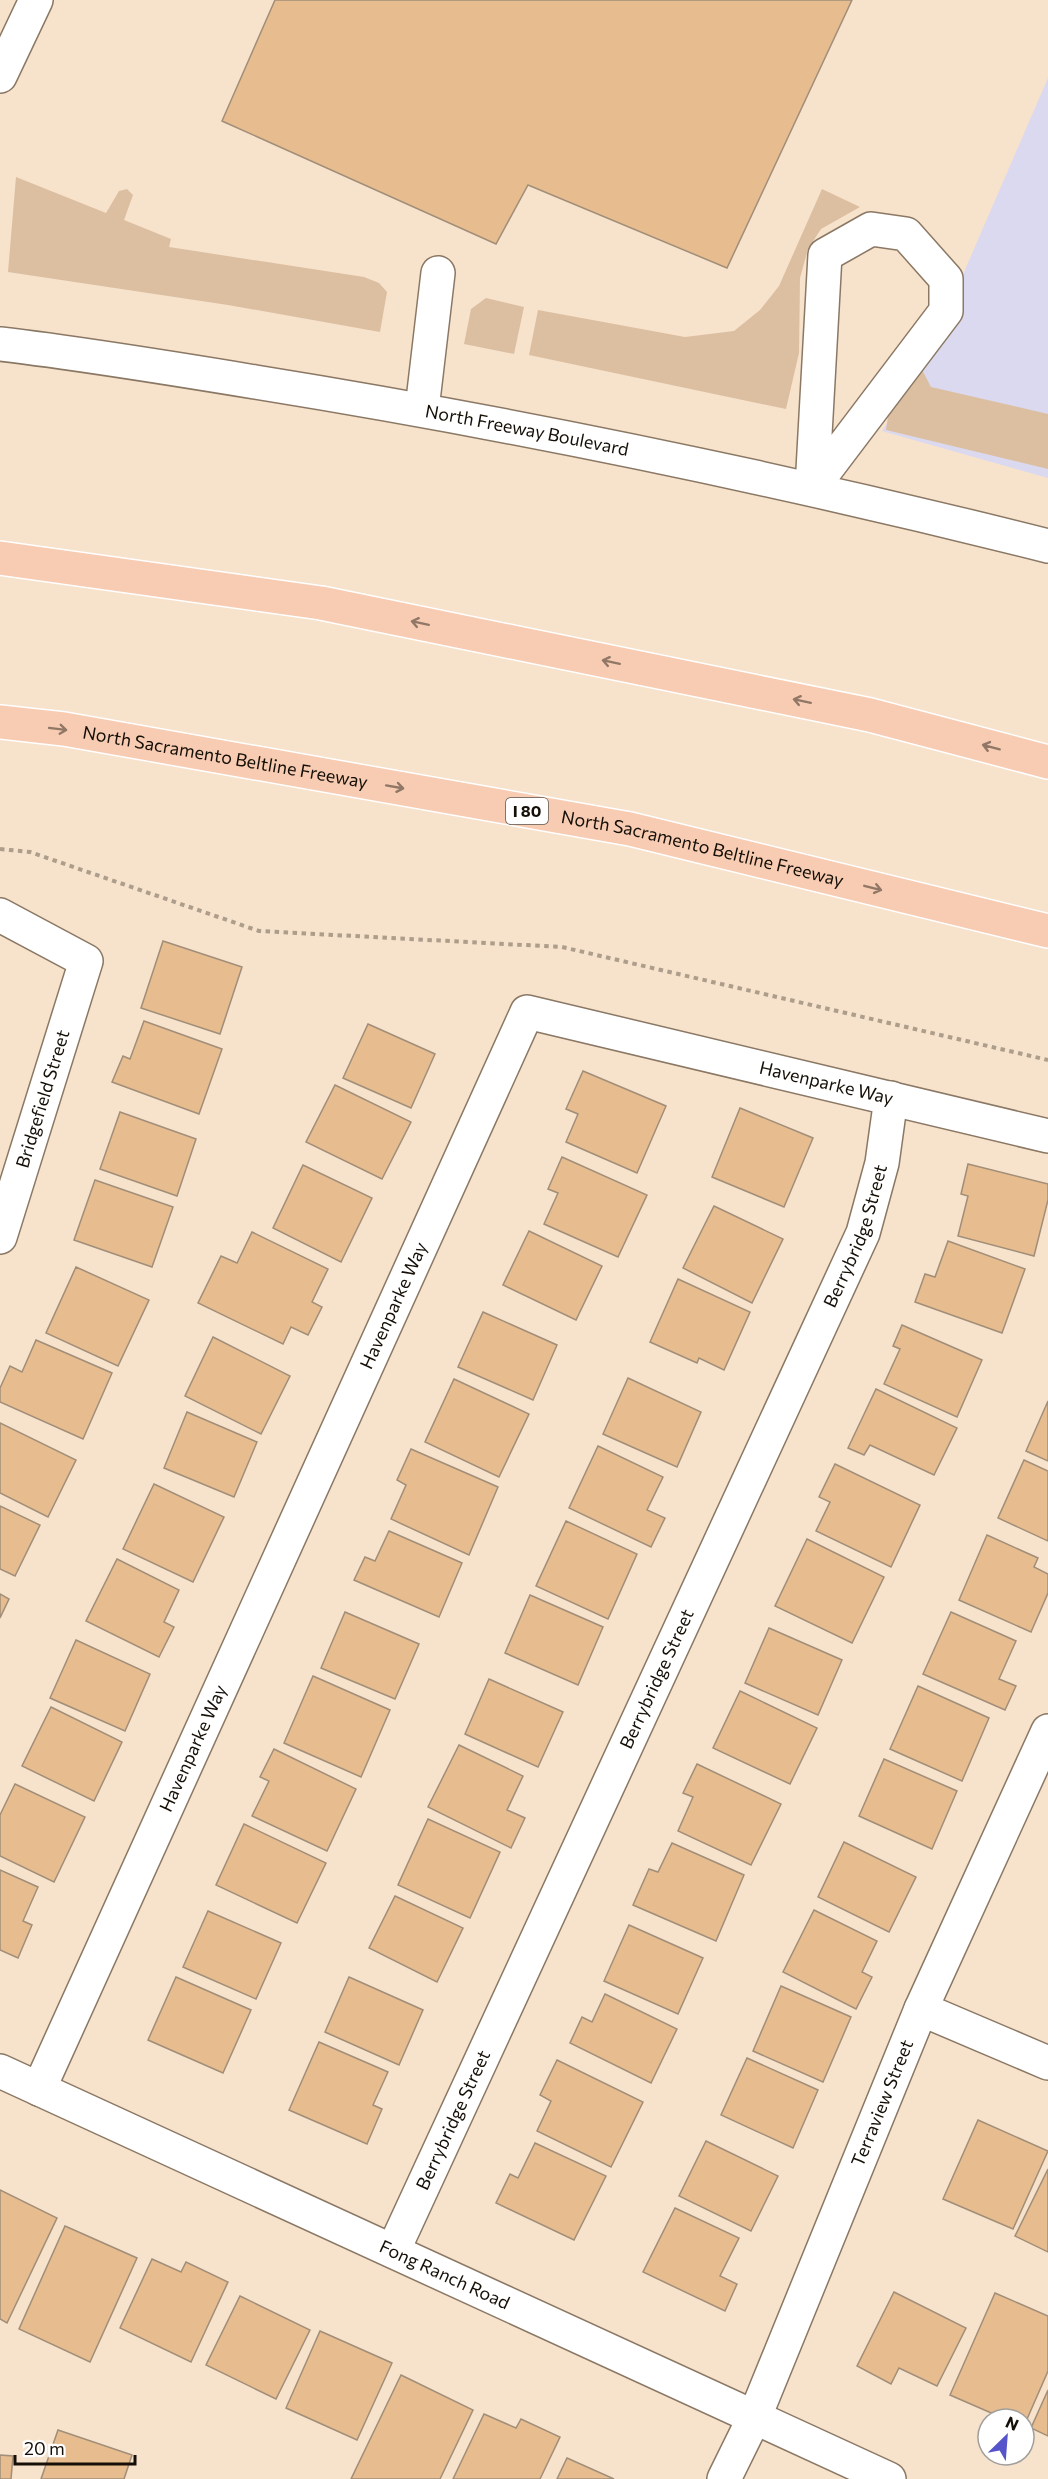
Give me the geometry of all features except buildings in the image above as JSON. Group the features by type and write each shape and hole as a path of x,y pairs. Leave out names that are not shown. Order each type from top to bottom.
{"highway":[{"path":"0,558 321,603 870,715 1048,762"},
{"name":"North Sacramento Beltline Freeway","path":"0,722 64,729 630,829 1048,931"}],"street":[{"path":"0,76 36,0"},
{"path":"871,229 906,234 946,279 946,310 812,488 825,255 871,229"},
{"path":"422,409 438,273"},
{"name":"North Freeway Boulevard","path":"0,344 81,354 422,409 812,488 1048,546"},
{"name":"Bridgefield Street","path":"0,915 86,961 0,1237"},
{"name":"Havenparke Way","path":"39,2090 527,1012 1048,1136"},
{"name":"Berrybridge Street","path":"393,2250 863,1233 882,1163 891,1098"},
{"name":"Terraview Street","path":"724,2479 754,2416 921,2009 1048,1731"},
{"path":"921,2009 1048,2062"},
{"name":"Fong Ranch Road","path":"0,2072 889,2479"}],"path":[{"path":"0,849 30,852 259,931 562,947 1048,1060"}],"shaded area":[{"path":"1048,78 1048,478 882,431 949,326 964,272"},
{"path":"16,177 106,213 119,191 127,189 133,195 124,220 171,239 169,247 364,277 379,283 387,292 380,332 228,305 8,272"},
{"path":"822,189 860,207 821,229 808,249 800,278 799,353 786,409 529,355 538,310 685,337 734,331 760,310 779,286"},
{"path":"486,298 524,307 514,354 464,344 471,309"},
{"path":"920,366 931,387 1048,414 1048,469 886,430 890,403"}]}
